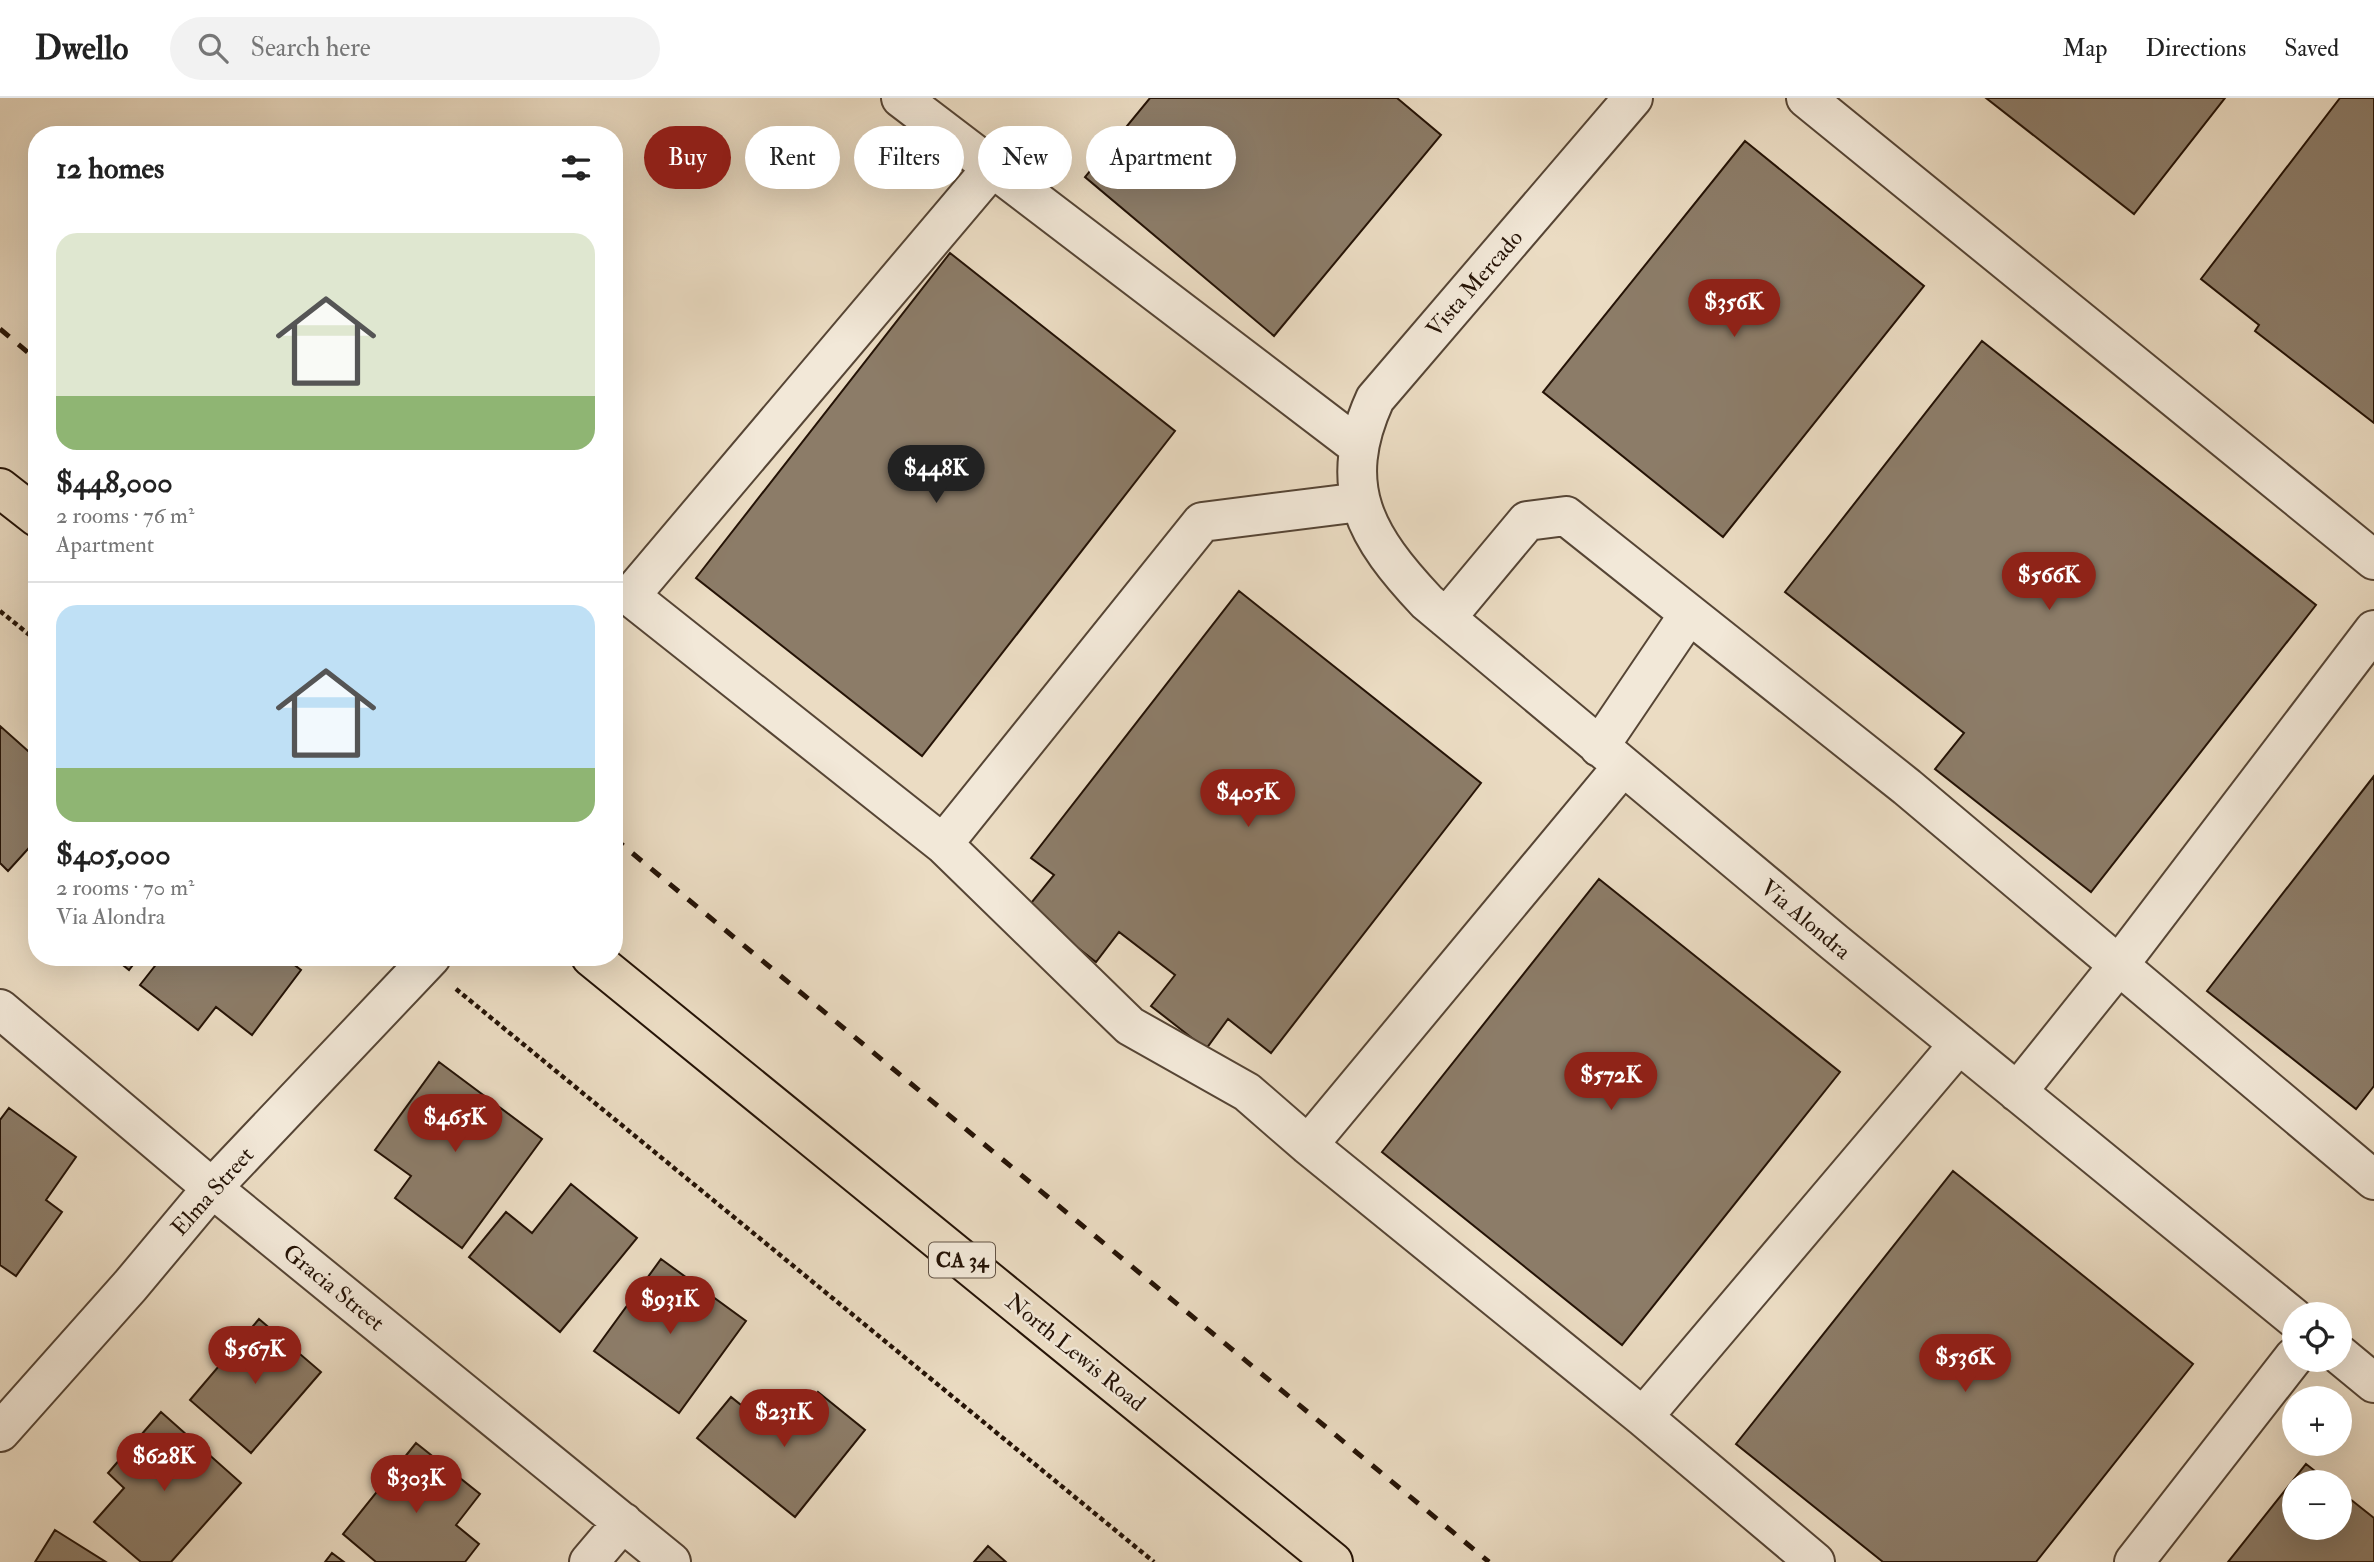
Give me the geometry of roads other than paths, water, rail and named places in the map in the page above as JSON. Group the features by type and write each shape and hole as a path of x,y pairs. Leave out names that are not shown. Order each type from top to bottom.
{"main road":[{"path":"0,488 28,510"},
{"name":"North Lewis Road","path":"602,966 1333,1562"}],"street":[{"path":"901,98 978,156"},
{"name":"Vista Mercado","path":"1359,495 1360,447 1365,421 1375,399 1633,98"},
{"path":"1806,98 2374,560"},
{"path":"978,184 630,596 943,844 1130,1026 1248,1092 1308,1145 1815,1562"},
{"path":"1021,189 1360,447"},
{"path":"943,844 1202,522 1359,495"},
{"name":"Via Alondra","path":"1359,495 1370,528 1399,573 1427,602 1611,757 2282,1308"},
{"path":"1446,618 1527,522 1566,516 1907,787 2374,1180"},
{"path":"1308,1145 1611,757 1689,614"},
{"path":"2017,1092 2119,966 2374,630"},
{"name":"Elma Street","path":"0,1432 130,1286 212,1188 422,966"},
{"name":"Gracia Street","path":"0,1009 212,1188 671,1562"},
{"path":"1643,1418 1959,1044"},
{"path":"2352,1365 2374,1383"},
{"path":"2134,1562 2282,1372"},
{"path":"589,1562 623,1522"}],"railway":[{"path":"0,329 28,352"},
{"path":"623,845 1489,1562"}]}
